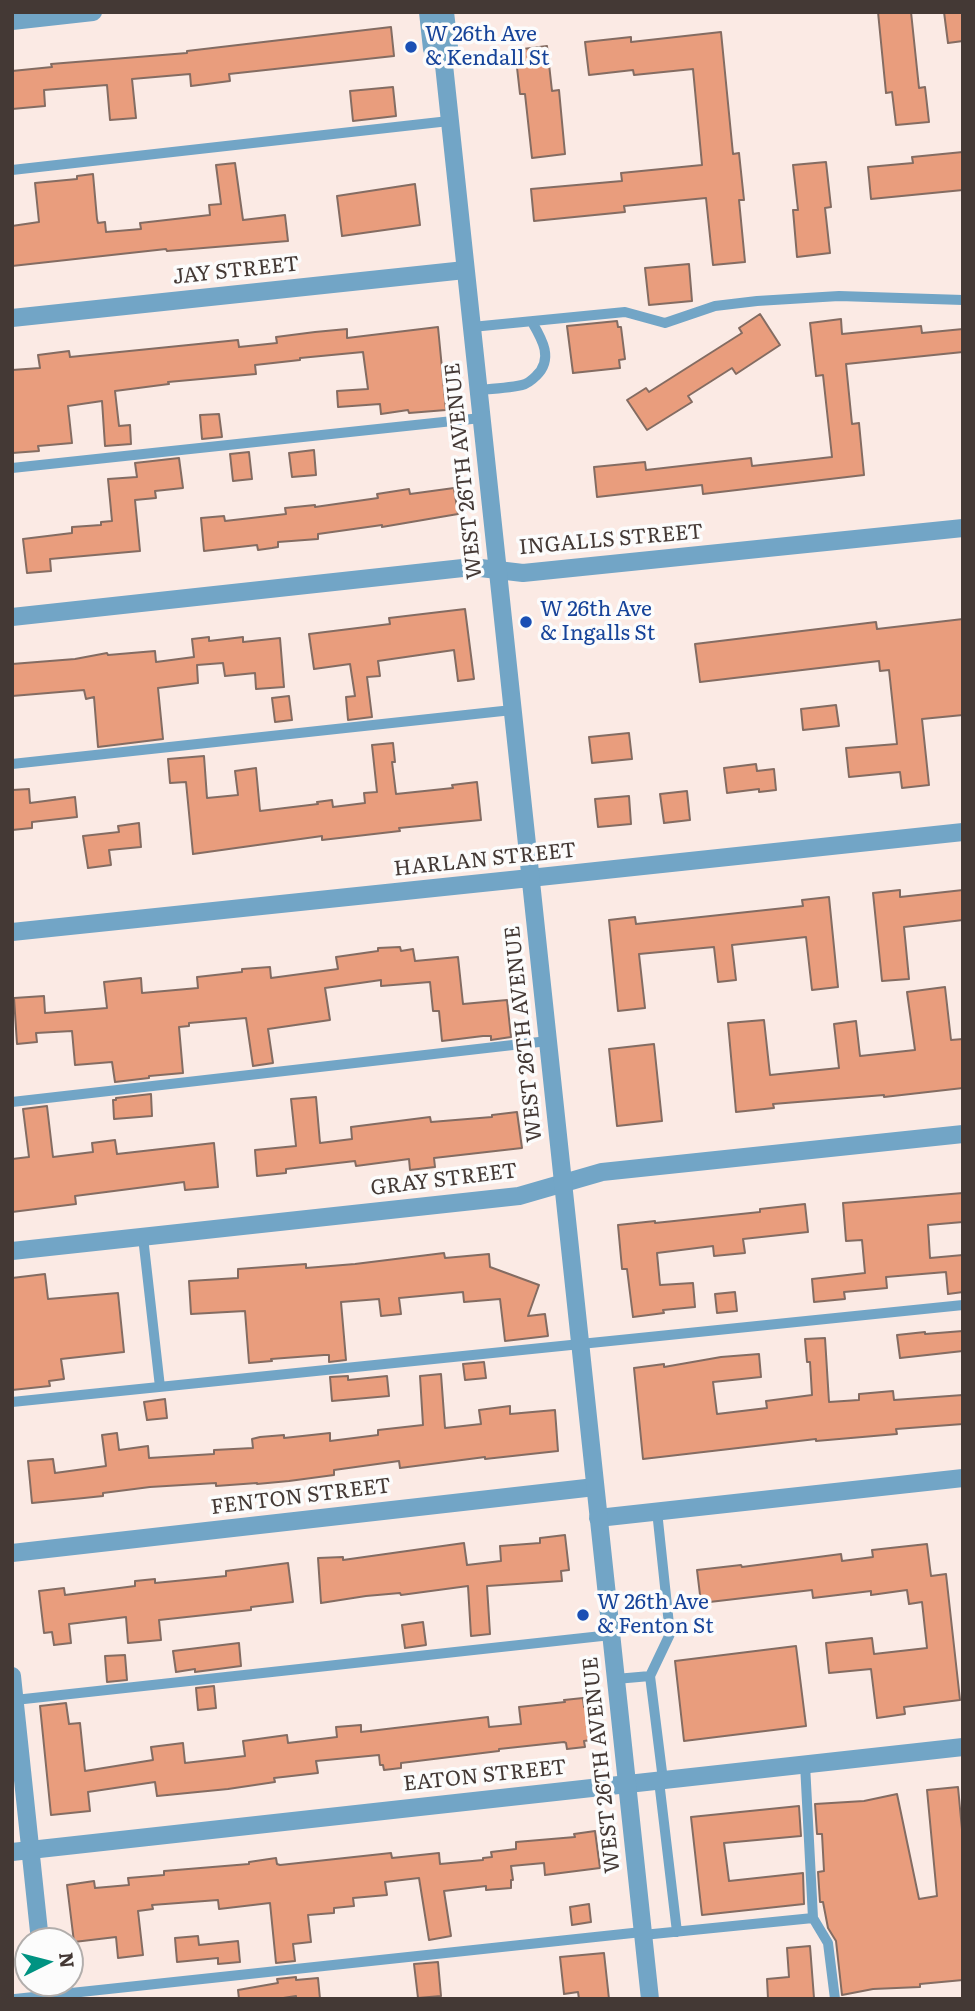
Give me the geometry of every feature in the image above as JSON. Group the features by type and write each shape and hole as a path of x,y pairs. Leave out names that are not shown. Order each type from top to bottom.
{"street":[{"path":"12,20 93,12"},
{"name":"WEST 26TH AVENUE","path":"428,12 432,49 444,65"},
{"name":"WEST 26TH AVENUE","path":"445,12 449,47 444,65 449,121 650,1999"},
{"name":"JAY STREET","path":"12,318 466,270"},
{"name":"INGALLS STREET","path":"12,617 472,566 523,573 963,528"},
{"name":"HARLAN STREET","path":"12,932 963,832"},
{"name":"GRAY STREET","path":"12,1251 519,1196 602,1172 963,1134"},
{"path":"598,1518 963,1479"},
{"name":"FENTON STREET","path":"12,1553 595,1487"},
{"path":"12,1675 21,1851 37,1927"},
{"name":"EATON STREET","path":"21,1851 963,1747"}],"lane":[{"path":"12,170 449,121"},
{"path":"472,327 625,312 665,323 715,306 839,296 963,300"},
{"path":"478,390 526,384 543,368 547,355 532,321"},
{"path":"12,468 481,418"},
{"path":"12,764 512,710"},
{"path":"12,1102 548,1041"},
{"path":"143,1237 160,1387"},
{"path":"12,1402 963,1305"},
{"path":"657,1511 670,1634 650,1675 677,1932"},
{"path":"15,1700 611,1635"},
{"path":"616,1679 650,1675"},
{"path":"805,1764 813,1918 828,1944 835,1999"},
{"path":"84,1988 813,1918"}],"building":[{"path":"878,12 911,12 919,88 925,87 929,122 896,125 892,92 886,93"},
{"path":"944,12 963,12 963,41 948,43"},
{"path":"391,27 394,56 229,74 230,81 191,86 190,74 132,79 136,118 110,120 107,85 44,90 45,106 12,109 12,71 52,67 51,64 187,53"},
{"path":"721,32 733,154 739,153 744,200 739,200 745,262 713,265 706,198 624,206 625,212 534,221 531,189 622,181 621,173 702,165 693,69 634,75 633,70 589,75 585,42 631,37 631,42"},
{"path":"547,46 552,91 559,90 565,154 532,158 525,94 520,94 515,50"},
{"path":"393,87 396,116 353,121 350,91"},
{"path":"963,152 963,190 871,199 868,167 913,163 912,157"},
{"path":"826,162 831,207 825,208 830,253 797,257 793,210 798,210 793,165"},
{"path":"235,163 243,220 285,215 288,241 166,249 12,266 12,226 39,222 35,183 77,179 77,176 93,174 98,223 105,222 106,232 141,229 140,223 210,215 209,205 221,204 216,165"},
{"path":"415,184 420,225 342,236 337,196"},
{"path":"689,264 692,301 649,305 645,268"},
{"path":"760,314 780,345 736,374 732,368 688,396 692,402 647,430 627,400 646,388 649,392 742,333 739,328"},
{"path":"841,319 842,334 921,326 922,333 963,329 963,352 846,364 852,424 859,423 864,475 703,494 702,485 597,497 594,467 645,462 646,470 751,458 752,466 832,457 823,375 816,376 810,323"},
{"path":"617,321 618,327 621,327 625,359 619,360 620,368 573,373 567,326"},
{"path":"438,327 446,410 409,413 408,410 381,414 380,404 338,407 337,391 368,389 363,352 300,358 255,365 256,374 168,382 169,384 115,391 119,426 130,425 131,444 105,446 102,401 68,406 72,443 38,446 39,451 12,453 12,370 40,368 38,355 69,351 70,357 238,340 239,347 277,343 276,337 315,332 347,329 347,338"},
{"path":"219,414 222,437 202,439 200,415"},
{"path":"314,450 316,475 292,477 289,453"},
{"path":"249,452 252,479 233,481 230,454"},
{"path":"179,458 183,488 155,491 156,498 135,500 140,551 50,559 51,571 27,573 23,539 72,533 72,527 101,525 101,522 112,521 108,479 137,477 135,463"},
{"path":"454,488 458,514 382,527 318,534 318,539 278,542 278,547 272,548 258,550 257,545 204,551 201,518 224,516 225,521 286,514 285,508 315,507 378,498 377,494 409,489 410,494"},
{"path":"465,609 474,679 458,681 454,650 378,661 380,676 367,677 372,717 348,720 346,697 355,696 350,664 314,669 309,634 390,624 389,618"},
{"path":"963,619 963,715 922,719 929,785 902,788 900,772 849,777 846,748 897,744 889,670 880,671 879,661 700,682 695,644 876,622 877,629"},
{"path":"209,637 209,641 243,637 243,642 280,638 284,687 256,689 255,673 225,676 223,663 197,665 198,683 158,688 163,739 98,747 94,697 86,699 84,690 12,696 12,664 75,659 107,653 155,651 156,662 194,657 192,639"},
{"path":"289,696 292,720 275,722 272,698"},
{"path":"836,705 839,726 803,730 801,709"},
{"path":"629,733 632,759 592,763 589,737"},
{"path":"393,743 395,762 392,762 396,794 453,788 452,785 477,782 481,820 399,828 400,831 322,840 322,836 193,854 186,782 170,783 168,759 204,756 207,798 238,795 235,771 256,768 260,811 332,800 333,807 365,803 364,793 377,792 372,745"},
{"path":"756,764 757,771 774,769 776,790 727,793 724,768"},
{"path":"29,789 30,803 75,797 77,817 32,822 32,828 12,830 12,790"},
{"path":"687,791 690,820 664,823 660,794"},
{"path":"629,796 631,824 598,827 595,799"},
{"path":"139,823 141,847 109,850 111,865 88,868 83,836 119,832 118,826"},
{"path":"900,890 900,897 963,890 963,920 904,927 909,979 882,981 873,893"},
{"path":"829,897 838,987 812,990 806,937 732,945 736,980 718,982 714,947 639,954 645,1008 618,1011 609,920 635,917 636,924 803,906 802,900"},
{"path":"400,947 401,951 413,949 415,961 458,957 463,1004 507,1000 511,1037 491,1040 491,1036 483,1036 442,1041 439,1011 433,1011 430,982 381,986 381,980 325,988 330,1020 268,1029 273,1063 253,1066 246,1018 189,1023 189,1026 179,1027 183,1073 115,1082 112,1062 75,1065 72,1031 36,1033 37,1042 17,1044 14,998 44,996 45,1013 107,1008 104,982 141,978 142,993 198,988 197,977 270,967 271,978 338,969 336,957 378,951 378,948"},
{"path":"945,987 951,1040 963,1039 963,1088 884,1097 773,1104 774,1108 736,1112 728,1023 764,1020 770,1075 839,1068 834,1024 856,1021 860,1056 915,1050 907,992"},
{"path":"654,1044 662,1121 617,1126 609,1049"},
{"path":"151,1094 152,1116 114,1119 113,1100"},
{"path":"316,1097 320,1143 352,1139 351,1127 430,1117 431,1122 517,1112 522,1148 434,1158 435,1167 410,1170 409,1159 356,1166 355,1161 286,1169 286,1173 257,1176 255,1150 296,1146 291,1099"},
{"path":"47,1106 53,1157 93,1152 92,1143 115,1140 117,1154 214,1143 218,1187 185,1190 184,1182 75,1196 76,1204 12,1212 12,1159 29,1157 23,1109"},
{"path":"963,1193 963,1222 928,1225 930,1258 963,1255 963,1292 948,1294 946,1272 886,1277 887,1288 844,1292 845,1299 814,1302 812,1279 865,1273 862,1240 846,1241 843,1203"},
{"path":"805,1204 808,1232 743,1239 745,1253 714,1256 713,1246 657,1253 660,1285 693,1283 695,1307 663,1310 664,1313 633,1317 627,1269 622,1269 618,1225 760,1212 760,1209"},
{"path":"444,1253 445,1258 489,1254 490,1267 539,1285 528,1316 545,1314 548,1336 505,1341 500,1299 464,1302 463,1292 399,1298 401,1314 381,1316 379,1299 341,1302 346,1360 329,1362 329,1355 324,1355 249,1363 245,1311 191,1314 189,1281 238,1278 238,1269 306,1264 306,1268"},
{"path":"45,1274 48,1299 118,1293 124,1352 61,1359 64,1379 49,1381 50,1386 12,1390 12,1278"},
{"path":"735,1292 737,1311 717,1313 715,1294"},
{"path":"963,1331 963,1351 900,1358 897,1335"},
{"path":"825,1338 829,1402 859,1400 859,1394 893,1391 894,1400 963,1395 963,1424 896,1429 897,1434 816,1439 643,1459 634,1368 664,1364 664,1367 721,1357 759,1354 761,1377 713,1382 717,1414 767,1408 766,1401 812,1395 810,1362 807,1362 805,1339"},
{"path":"484,1362 486,1378 465,1380 463,1364"},
{"path":"441,1374 445,1428 481,1424 479,1410 510,1406 510,1414 555,1410 558,1451 400,1468 399,1461 334,1470 334,1475 289,1481 150,1487 103,1493 103,1496 32,1503 28,1461 53,1459 55,1473 106,1466 102,1435 117,1433 119,1450 148,1446 149,1458 214,1454 214,1450 253,1448 252,1439 260,1437 284,1435 284,1438 330,1433 330,1441 378,1435 378,1430 423,1425 420,1376"},
{"path":"348,1376 348,1380 387,1376 389,1396 332,1401 330,1377"},
{"path":"165,1399 167,1418 147,1420 144,1402"},
{"path":"565,1535 569,1570 561,1571 562,1581 487,1586 490,1634 471,1636 468,1586 321,1603 318,1558 343,1557 343,1560 464,1543 467,1565 501,1561 500,1546 540,1543 540,1538"},
{"path":"927,1544 931,1576 946,1574 960,1700 904,1707 905,1714 877,1718 871,1669 829,1673 826,1643 872,1638 874,1654 927,1648 922,1602 909,1604 907,1590 813,1598 812,1590 701,1603 697,1570 841,1554 842,1561 873,1557 872,1550"},
{"path":"288,1563 293,1602 251,1607 251,1610 159,1620 161,1640 128,1643 126,1617 69,1624 71,1643 54,1645 52,1632 44,1633 39,1591 64,1588 65,1595 135,1586 135,1581 155,1579 155,1583 226,1576 226,1571"},
{"path":"423,1622 426,1645 405,1648 402,1625"},
{"path":"239,1643 241,1666 176,1672 173,1651"},
{"path":"796,1646 806,1726 684,1741 675,1661"},
{"path":"125,1655 127,1680 107,1682 105,1656"},
{"path":"214,1686 216,1708 198,1710 196,1688"},
{"path":"583,1698 584,1707 587,1706 591,1740 584,1741 585,1747 567,1749 564,1742 499,1749 401,1763 401,1768 384,1770 383,1765 380,1765 379,1755 316,1761 318,1773 274,1778 275,1782 228,1789 157,1796 155,1782 88,1792 90,1811 51,1815 40,1706 66,1703 69,1724 80,1723 85,1771 153,1760 151,1747 183,1743 185,1763 245,1756 243,1741 287,1735 288,1743 337,1737 336,1727 361,1725 361,1732 488,1717 489,1727 521,1724 519,1707"},
{"path":"958,1787 963,1840 963,1980 920,1984 920,1987 873,1989 842,1995 836,1941 828,1928 823,1902 820,1902 818,1872 824,1871 822,1834 817,1834 815,1804 864,1801 897,1794 919,1899 937,1896 927,1790"},
{"path":"799,1806 801,1836 724,1843 729,1881 803,1873 804,1904 702,1915 691,1817"},
{"path":"595,1831 600,1868 545,1875 544,1863 511,1866 511,1888 486,1890 486,1886 444,1891 451,1936 429,1940 419,1878 385,1882 387,1895 353,1898 354,1906 334,1908 334,1913 308,1915 311,1942 293,1944 295,1961 276,1963 270,1903 219,1909 218,1900 152,1905 153,1909 138,1911 143,1955 118,1958 116,1937 84,1941 84,1927 72,1927 67,1885 94,1881 95,1888 129,1885 128,1878 164,1875 164,1871 249,1864 276,1858 277,1864 280,1865 391,1853 392,1858 439,1853 440,1864 483,1860 492,1857 491,1852 516,1849 516,1842 575,1837 574,1834"},
{"path":"589,1904 591,1922 572,1925 570,1907"},
{"path":"198,1936 199,1945 238,1941 240,1962 218,1964 218,1958 177,1962 175,1938"},
{"path":"810,1946 814,1998 768,1999 767,1979 789,1977 787,1948"},
{"path":"604,1953 609,1999 579,1999 578,1992 564,1994 560,1957"},
{"path":"438,1962 441,1996 418,1998 414,1964"},
{"path":"296,1977 296,1980 318,1978 320,1999 296,1999 296,1996 239,1999 238,1990 278,1983 277,1979"}],"place":[{"name":"W 26th Ave & Kendall St","path":"411,47"},
{"name":"W 26th Ave & Ingalls St","path":"526,622"},
{"name":"W 26th Ave & Fenton St","path":"583,1615"}]}
